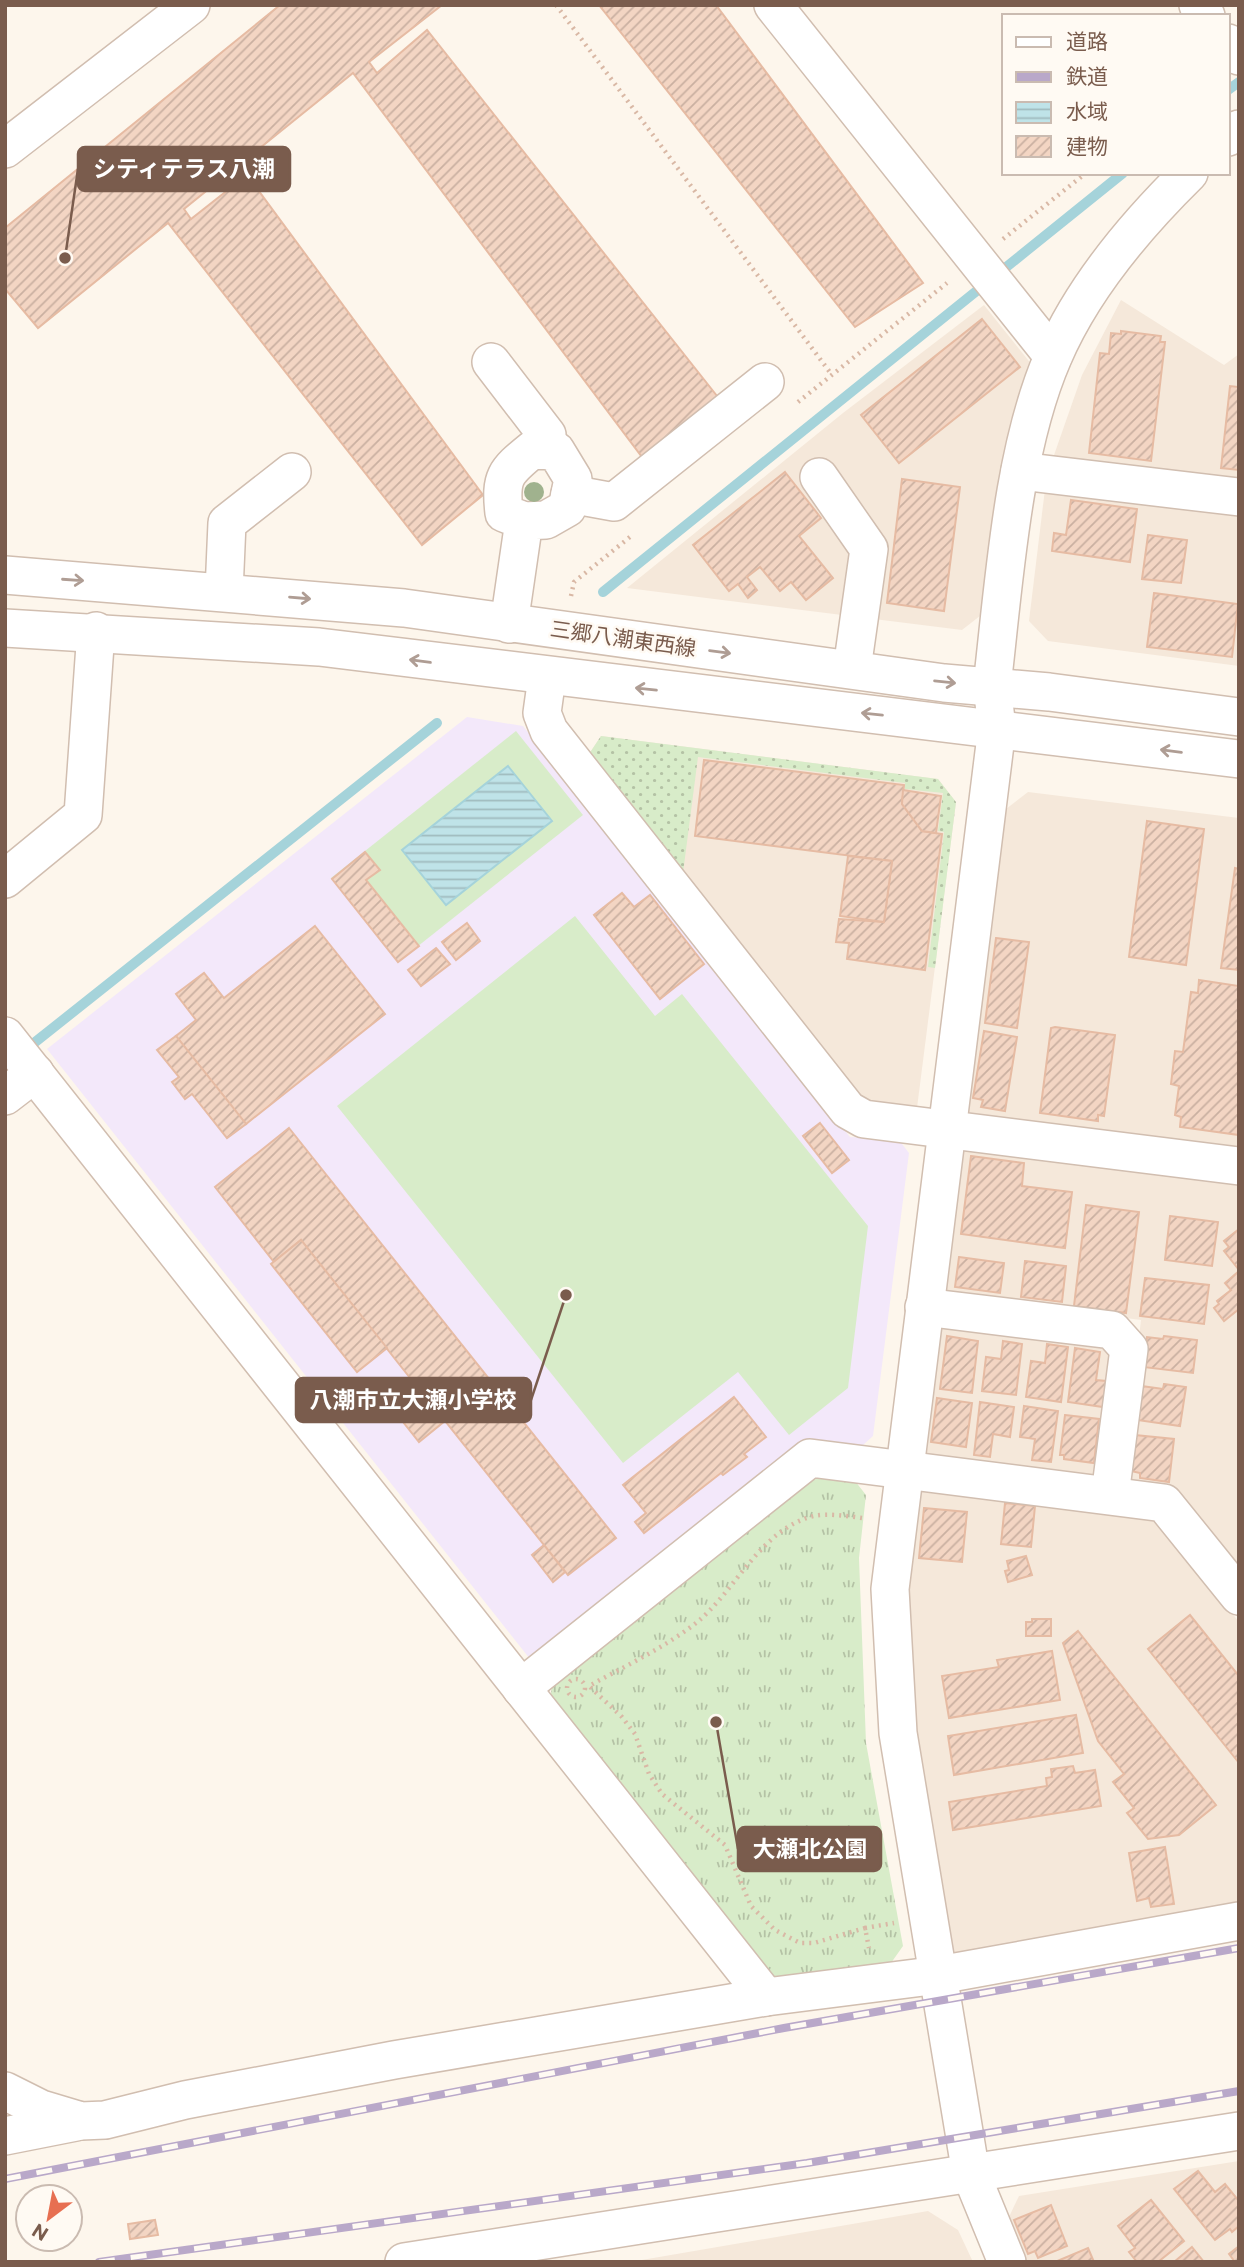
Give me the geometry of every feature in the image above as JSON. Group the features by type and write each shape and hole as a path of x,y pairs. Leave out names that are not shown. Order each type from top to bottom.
{"street":[{"path":"5,149 191,5"},
{"path":"773,5 1053,356"},
{"path":"1007,2262 971,2174 897,1720 890,1589 997,727 992,686 1026,437 1053,356 1096,281 1140,221 1187,175"},
{"path":"491,362 547,435 546,450"},
{"path":"570,494 614,502 765,382"},
{"path":"532,450 546,450 556,451 573,479 567,508 546,520 524,521 504,513 501,490 507,470 532,450"},
{"path":"1020,471 1239,497"},
{"path":"224,592 227,523 292,472"},
{"path":"819,477 869,549 852,669"},
{"path":"509,624 524,521"},
{"name":"三郷八潮東西線","path":"5,575 404,608 852,669 1239,717"},
{"path":"5,628 96,631 319,647 547,677 997,727 1239,759"},
{"path":"5,879 83,815 96,631"},
{"path":"547,677 542,713 549,731 848,1110 864,1119 1239,1166"},
{"path":"8,1039 766,1997"},
{"path":"5,1096 35,1073"},
{"path":"924,1307 1112,1330 1129,1349 1110,1495"},
{"path":"521,1688 810,1458 1164,1503 1239,1597"},
{"path":"5,2136 81,2120 105,2120 186,2100 394,2060 766,1997 939,1975 1239,1921"},
{"path":"5,2091 40,2109 81,2120"},
{"path":"404,2262 581,2247 971,2174 1239,2131"}],"path":[{"path":"556,5 832,375"},
{"path":"789,410 1083,175"},
{"path":"571,596 574,583 638,531"},
{"path":"873,1519 814,1516 784,1529 765,1546 718,1603 695,1624 587,1687 622,1717 635,1734 649,1774 662,1794 725,1845 751,1906 775,1930 800,1944 905,1921"},
{"path":"866,1928 871,1959"}],"shaded area":[{"path":"1121,300 1224,365 1239,354 1239,481 1053,458 1082,375"},
{"path":"984,305 1032,365 985,612 962,630 627,588 843,413"},
{"path":"1045,489 1239,513 1239,666 1048,641 1029,621"},
{"path":"467,717 523,726 850,1137 899,1140 909,1153 873,1436 862,1446 804,1439 530,1659 47,1049"},
{"path":"601,736 938,779 956,802 917,1108 863,1101 589,754"},
{"path":"1028,792 1239,818 1239,1152 968,1117 1006,809"},
{"path":"964,1146 1239,1181 1239,1571 1122,1483 1141,1320 945,1295"},
{"path":"943,1319 1106,1340 1117,1355 1101,1480 926,1458"},
{"path":"922,1487 1155,1517 1239,1622 1239,1905 951,1954 913,1734 907,1610"},
{"path":"1239,2161 1239,2262 1026,2262 1007,2221 1019,2196"},
{"path":"928,2211 958,2230 973,2262 630,2262"}],"green space":[{"path":"516,731 583,815 398,962 331,878"},
{"path":"601,736 938,779 956,802 935,968 928,967 944,832 938,831 943,793 905,789 905,783 698,757 683,873 589,754"},
{"path":"575,916 655,1016 682,994 868,1226 848,1388 789,1435 738,1372 623,1463 337,1106"},
{"path":"822,1477 855,1481 866,1495 859,1558 866,1743 903,1946 891,1963 782,1980 764,1970 550,1701 552,1686 805,1483"}],"water":[{"path":"508,766 552,821 446,905 402,850"}],"building":[{"path":"280,5 442,5 369,62 377,73 427,30 721,401 645,461 353,73 184,209 191,219 247,175 483,495 422,545 168,223 38,328 5,289 5,228"},
{"path":"599,5 716,5 923,283 855,327"},
{"path":"982,319 1020,367 899,463 861,415"},
{"path":"1121,331 1161,336 1160,342 1165,342 1151,461 1089,453 1100,353 1109,354 1111,333 1121,334"},
{"path":"1239,382 1239,470 1221,468 1230,386 1238,387"},
{"path":"785,472 821,518 799,536 833,578 806,600 791,582 780,591 760,567 747,577 757,590 748,598 738,584 729,591 693,545"},
{"path":"902,479 960,487 944,611 887,603"},
{"path":"1071,500 1137,509 1130,562 1052,551 1054,533 1066,535"},
{"path":"1148,535 1187,540 1181,583 1142,579"},
{"path":"1154,593 1238,604 1232,657 1147,647"},
{"path":"704,760 904,785 902,804 922,831 942,834 925,970 847,959 849,943 836,942 839,919 884,922 892,861 695,836"},
{"path":"903,790 941,796 936,833 922,831 902,804"},
{"path":"1147,821 1204,829 1186,965 1129,957"},
{"path":"365,852 380,870 366,880 419,946 398,962 332,879"},
{"path":"848,856 892,861 884,922 840,916"},
{"path":"1235,868 1239,869 1239,970 1221,968"},
{"path":"622,893 634,907 650,895 704,964 660,999 594,915"},
{"path":"467,923 480,941 456,960 442,942"},
{"path":"315,926 385,1014 246,1124 176,1036 196,1020 176,994 204,973 224,998"},
{"path":"996,938 1029,942 1017,1028 985,1023"},
{"path":"436,948 450,964 421,986 408,970"},
{"path":"1199,980 1239,986 1239,1135 1180,1127 1181,1117 1175,1115 1179,1086 1171,1084 1175,1051 1183,1052 1191,992 1198,993"},
{"path":"1051,1028 1115,1035 1104,1116 1098,1115 1098,1121 1040,1113"},
{"path":"984,1031 1017,1037 1005,1111 981,1107 983,1100 973,1098"},
{"path":"176,1036 246,1124 227,1138 192,1094 185,1099 172,1082 179,1077 157,1050"},
{"path":"820,1123 849,1160 832,1173 803,1136"},
{"path":"289,1128 616,1538 568,1575 445,1421 419,1442 388,1403 414,1383 301,1240 274,1262 215,1187"},
{"path":"971,1156 1024,1163 1022,1186 1072,1192 1065,1248 961,1234"},
{"path":"1086,1205 1139,1212 1126,1313 1074,1306"},
{"path":"1170,1216 1218,1222 1212,1266 1165,1260"},
{"path":"1239,1229 1239,1270 1224,1251 1229,1247 1224,1241"},
{"path":"301,1240 387,1348 357,1372 271,1264"},
{"path":"959,1257 1004,1263 1000,1293 955,1287"},
{"path":"1025,1261 1066,1266 1062,1302 1021,1297"},
{"path":"1239,1271 1239,1309 1224,1321 1214,1308 1219,1304 1217,1301 1231,1290 1225,1283"},
{"path":"1145,1278 1209,1285 1204,1324 1140,1316"},
{"path":"947,1336 978,1341 972,1393 940,1389"},
{"path":"1164,1336 1197,1340 1193,1373 1143,1367 1147,1337 1163,1339"},
{"path":"1003,1341 1022,1344 1016,1395 982,1391 986,1357 1001,1359"},
{"path":"1047,1344 1068,1347 1061,1402 1026,1397 1031,1361 1045,1363"},
{"path":"1075,1348 1100,1352 1096,1380 1106,1381 1103,1407 1068,1402"},
{"path":"1164,1384 1186,1387 1180,1426 1137,1420 1141,1386 1163,1389"},
{"path":"734,1397 766,1437 744,1454 747,1457 723,1475 721,1473 644,1533 635,1522 646,1513 623,1485"},
{"path":"937,1398 972,1403 966,1447 931,1442"},
{"path":"980,1402 1014,1407 1010,1437 993,1434 990,1457 974,1455"},
{"path":"1024,1406 1058,1411 1051,1462 1032,1460 1035,1439 1020,1437"},
{"path":"1065,1415 1099,1419 1094,1463 1064,1459 1064,1455 1060,1455"},
{"path":"1135,1435 1174,1439 1169,1482 1140,1478 1140,1473 1131,1471"},
{"path":"1005,1503 1035,1506 1031,1547 1001,1544"},
{"path":"924,1508 967,1512 962,1562 919,1558"},
{"path":"544,1545 565,1572 553,1582 532,1555"},
{"path":"1026,1556 1032,1575 1008,1582 1005,1571 1009,1570 1007,1561"},
{"path":"1190,1615 1239,1676 1239,1763 1148,1649"},
{"path":"1032,1619 1051,1619 1051,1636 1026,1636 1026,1622 1032,1622"},
{"path":"1078,1631 1216,1805 1179,1835 1148,1839 1127,1813 1134,1808 1113,1782 1124,1774 1098,1741 1063,1643"},
{"path":"1052,1651 1060,1700 949,1718 942,1676 999,1667 997,1660"},
{"path":"1076,1715 1083,1753 954,1775 948,1736"},
{"path":"1073,1766 1075,1773 1095,1770 1101,1806 953,1830 949,1802 1047,1786 1046,1778 1052,1777 1051,1769"},
{"path":"1165,1847 1174,1904 1151,1907 1149,1898 1137,1901 1129,1853"},
{"path":"1198,2171 1215,2192 1225,2184 1239,2201 1239,2226 1215,2240 1174,2189"},
{"path":"1151,2200 1184,2241 1158,2262 1137,2262 1129,2252 1135,2248 1118,2226"},
{"path":"1051,2205 1067,2246 1038,2258 1035,2251 1028,2254 1014,2220"},
{"path":"155,2220 158,2235 130,2239 128,2224"},
{"path":"1239,2246 1239,2262 1235,2262 1229,2254"},
{"path":"1192,2247 1204,2262 1174,2262"},
{"path":"1088,2248 1094,2262 1055,2262"}],"waterway":[{"path":"1230,89 1239,82"},
{"path":"603,592 1121,175"},
{"path":"5,1066 437,723"}],"railway":[{"path":"5,2179 784,2028 1239,1948"},
{"path":"99,2262 807,2163 1239,2091"}],"place":[{"name":"シティテラス八潮","path":"65,258"},
{"name":"八潮市立大瀬小学校","path":"566,1295"},
{"name":"大瀬北公園","path":"716,1722"}]}
